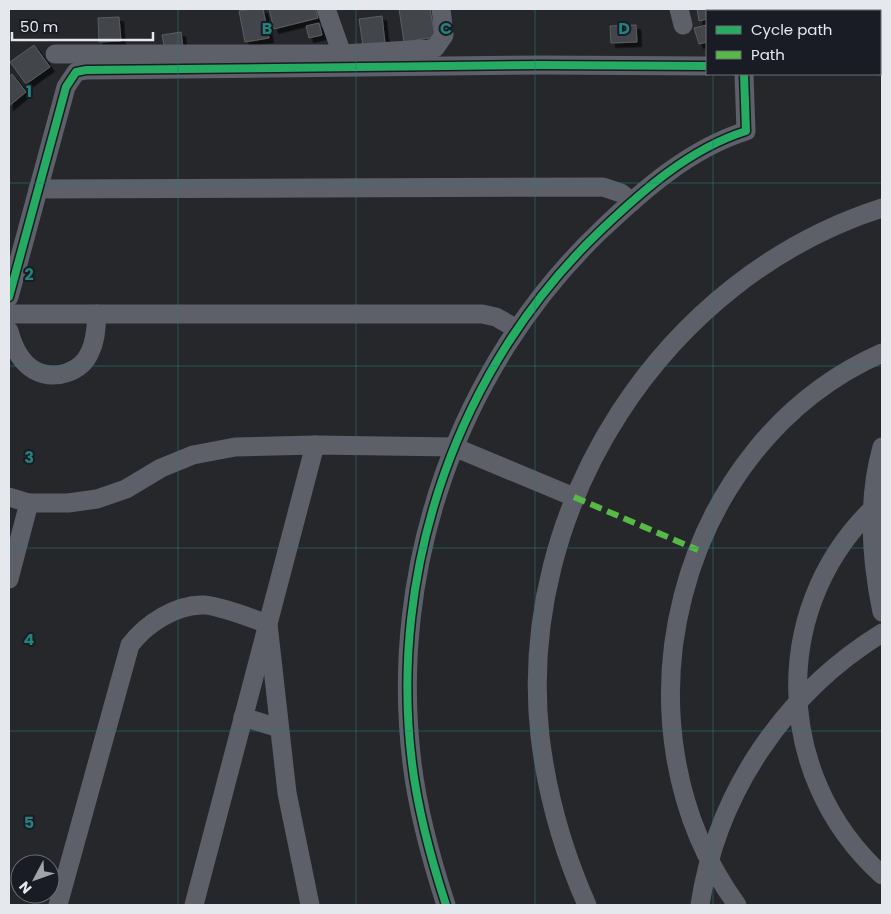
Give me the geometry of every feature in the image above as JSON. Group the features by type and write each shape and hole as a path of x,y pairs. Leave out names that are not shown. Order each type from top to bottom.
{"street":[{"path":"326,9 342,54"},
{"path":"55,54 342,54 435,48 444,35 442,9"},
{"path":"9,297 66,87 73,75 81,71 541,65 706,66"},
{"path":"446,905 427,844 418,799 408,727 408,691 411,618 419,564 432,511 454,447 487,378 517,329 560,273 586,245 632,202 702,150 728,137 746,131 744,75"},
{"path":"38,189 603,188 621,193 632,202"},
{"path":"587,905 573,873 551,805 540,734 538,699 538,663 547,593 557,549 574,497 613,422 640,382 684,331 743,280 775,258 834,227 882,208"},
{"path":"9,314 482,314 496,317 517,329"},
{"path":"9,331 18,354 35,370 64,374 75,371 90,353 97,314"},
{"path":"737,905 710,860 686,799 672,734 670,669 680,604 689,573 715,513 750,459 772,434 820,390 882,353"},
{"path":"9,497 29,503 68,503 97,499 126,488 161,468 193,455 235,447 314,445 454,447 574,497"},
{"path":"194,905 314,445"},
{"path":"882,447 878,463 878,504 874,563 882,612"},
{"path":"9,578 29,503"},
{"path":"878,504 842,544 826,572 810,608 799,655 797,702 806,754 825,802 853,845 882,875"},
{"path":"58,905 130,645 143,630 157,621 194,606 206,605 268,624"},
{"path":"268,624 287,793 310,905"},
{"path":"700,905 720,827 749,766 768,738 797,702 836,665 882,633"},
{"path":"243,718 279,728"}],"building":[{"path":"263,9 269,38 245,42 239,11"},
{"path":"269,9 315,9 318,18 274,29"},
{"path":"399,9 430,9 435,37 404,42"},
{"path":"697,9 720,9 706,10 706,19 699,21"},
{"path":"747,9 748,10 727,10"},
{"path":"382,16 385,43 363,46 359,19"},
{"path":"119,17 121,41 99,42 98,18"},
{"path":"881,17 882,17 881,37"},
{"path":"319,23 322,35 309,38 306,26"},
{"path":"636,25 637,42 611,43 610,26"},
{"path":"706,25 706,42 699,44 694,28"},
{"path":"181,32 183,48 165,50 162,35"},
{"path":"34,45 50,67 26,84 10,62"},
{"path":"12,74 26,92 9,106 9,77"}],"marked path":[{"path":"574,497 698,550"}],"cycle path":[{"path":"9,297 66,87 76,72 86,70 541,65 706,66"},
{"path":"446,905 421,817 412,763 407,690 411,617 423,545 444,475 472,408 507,344 550,285 600,231 667,173 705,149 746,131 744,75"}]}
